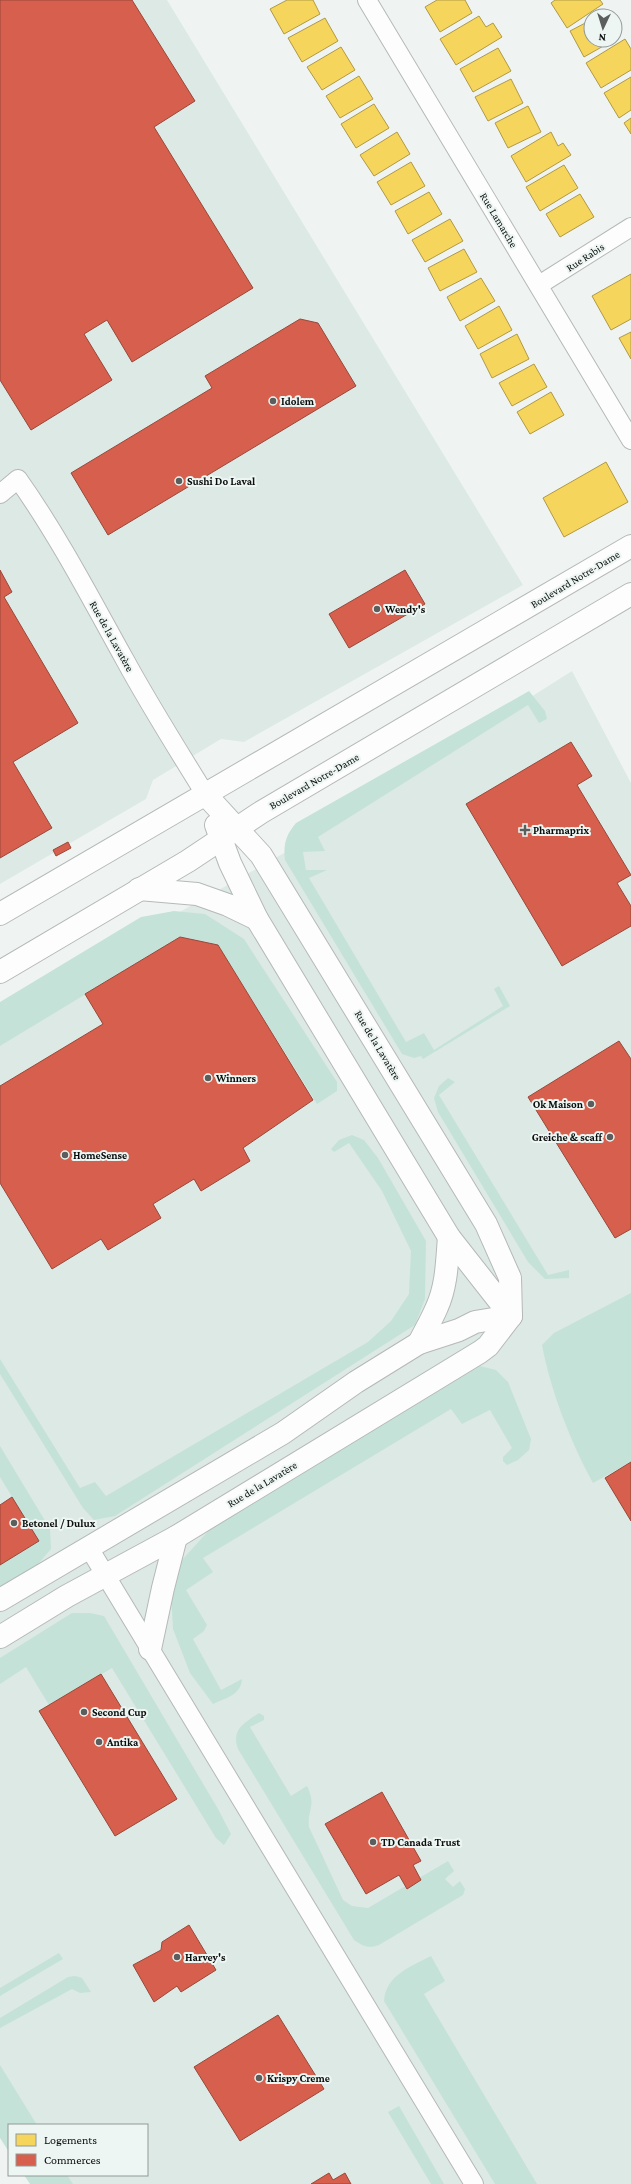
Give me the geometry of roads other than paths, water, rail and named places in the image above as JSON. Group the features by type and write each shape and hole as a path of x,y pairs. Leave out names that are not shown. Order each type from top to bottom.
{"street":[{"name":"Rue Lamarche","path":"367,0 631,440"},
{"name":"Rue Rabis","path":"539,285 631,227"},
{"name":"Rue de la Lavatère","path":"0,494 18,479 46,519 126,662 229,833 261,855 486,1224 510,1278 511,1316 488,1346 176,1537 67,1596 0,1637"},
{"name":"Boulevard Notre-Dame","path":"0,914 631,546"},
{"name":"Boulevard Notre-Dame","path":"0,972 140,889 229,833 631,594"},
{"name":"Rue de la Lavatère","path":"229,833 230,863 257,919 449,1237 511,1316"},
{"path":"140,889 198,894 228,905 257,919"},
{"path":"419,1343 438,1306 446,1270 449,1237"},
{"path":"0,1600 283,1433 356,1382 419,1343 459,1330 475,1322 511,1316"},
{"path":"150,1649 176,1537"},
{"path":"89,1548 474,2184"}],"place":[{"name":"Idolem","path":"273,401"},
{"name":"Sushi Do Laval","path":"179,481"},
{"name":"Wendy's","path":"377,609"},
{"name":"Pharmaprix","path":"525,830"},
{"name":"Winners","path":"208,1078"},
{"name":"Ok Maison","path":"591,1104"},
{"name":"Greiche & scaff","path":"610,1137"},
{"name":"HomeSense","path":"65,1155"},
{"name":"Betonel / Dulux","path":"14,1523"},
{"name":"Second Cup","path":"84,1712"},
{"name":"Antika","path":"99,1742"},
{"name":"TD Canada Trust","path":"373,1842"},
{"name":"Harvey's","path":"177,1957"},
{"name":"Krispy Creme","path":"259,2078"}]}
